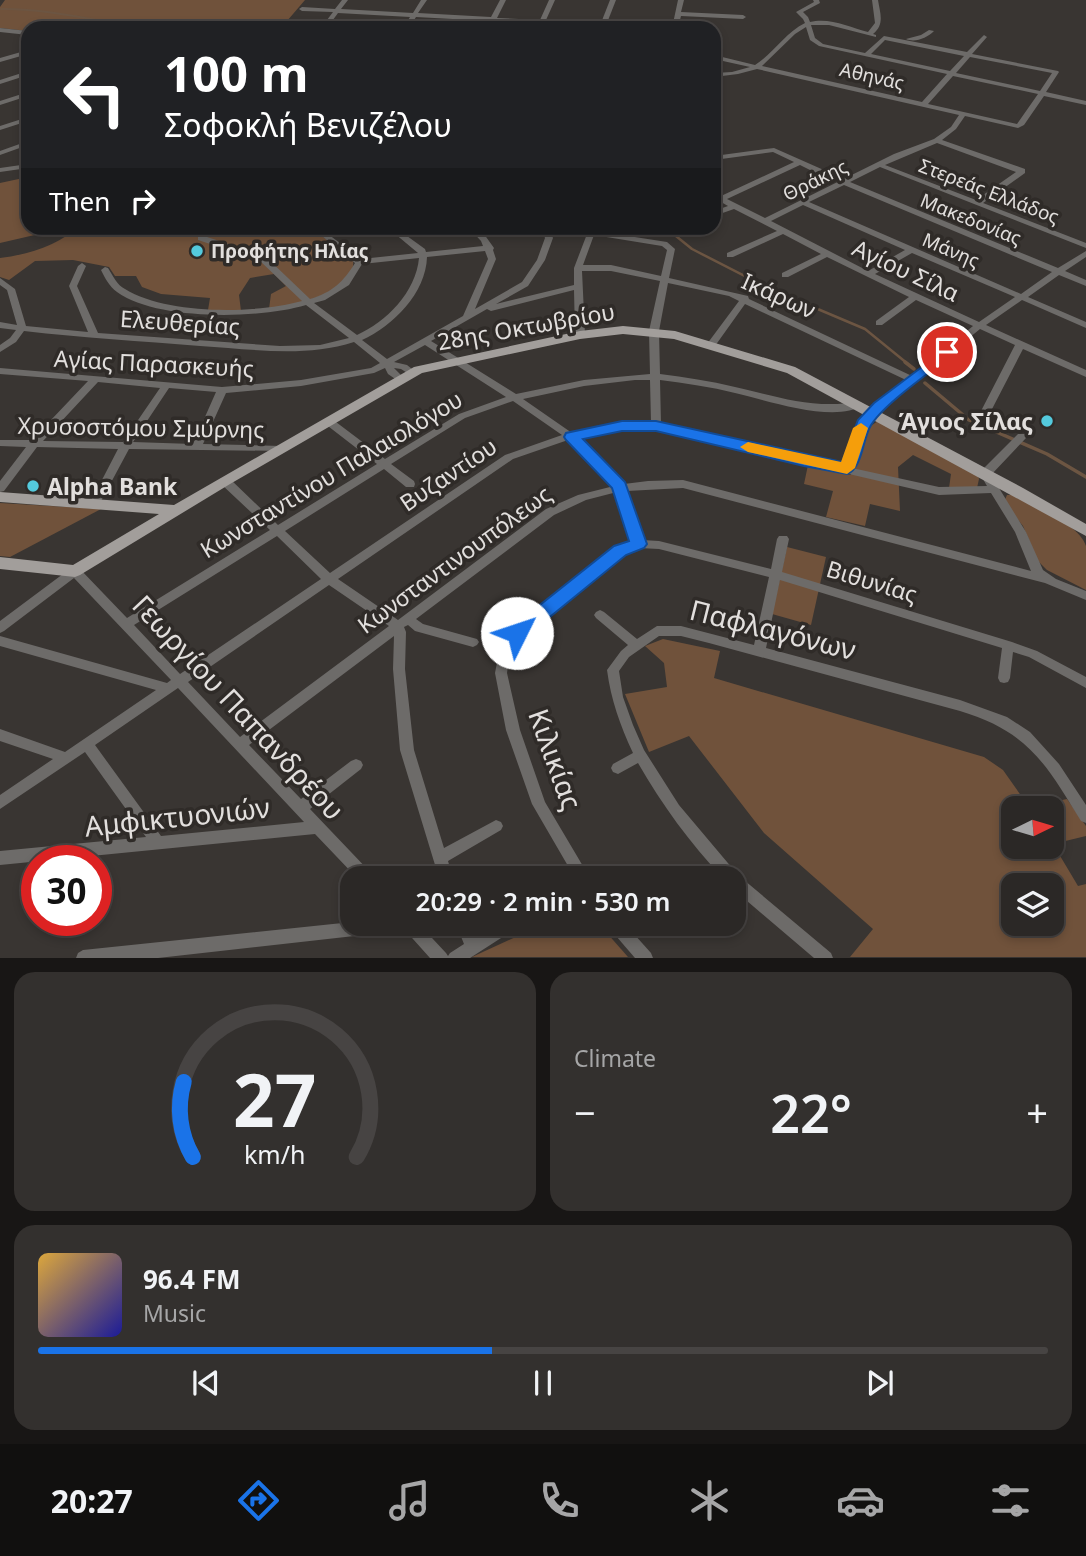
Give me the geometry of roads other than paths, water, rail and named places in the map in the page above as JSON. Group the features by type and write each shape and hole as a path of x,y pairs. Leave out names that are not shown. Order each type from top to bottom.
{"main road":[{"name":"28ης Οκτωβρίου","path":"75,571 407,376 455,360 580,335 623,330 654,331 712,344 791,370 985,474 1083,532"},
{"path":"0,497 176,510"},
{"path":"145,508 148,518 146,528"},
{"path":"0,563 75,571"}],"street":[{"path":"329,21 345,0"},
{"path":"410,21 424,0"},
{"path":"493,19 503,0"},
{"path":"542,21 552,0"},
{"path":"605,21 613,0"},
{"path":"676,21 681,0"},
{"path":"816,0 817,3 799,12 808,24 814,42 1086,103"},
{"path":"869,34 877,30 879,24 875,0"},
{"path":"302,9 509,21"},
{"path":"678,14 743,17"},
{"path":"721,75 735,74 758,67 782,42 808,24 825,23 884,38 1056,72 1042,93"},
{"path":"0,38 4,30"},
{"path":"903,40 923,37 931,31"},
{"path":"924,104 984,37"},
{"path":"867,54 884,38"},
{"path":"0,60 21,54"},
{"name":"Αθηνάς","path":"721,59 1016,125 1022,124 1042,93"},
{"path":"0,82 21,75"},
{"path":"0,103 21,96"},
{"path":"937,141 954,128 963,114"},
{"path":"0,128 21,121"},
{"path":"937,141 1022,172 977,203"},
{"name":"Θράκης","path":"763,222 918,146 937,141"},
{"path":"0,153 21,146"},
{"path":"721,157 765,150 777,151 823,173"},
{"path":"721,195 800,162"},
{"name":"Στερεάς Ελλάδος","path":"880,165 1086,246"},
{"path":"0,170 21,167"},
{"name":"Μακεδονίας","path":"845,183 1086,283"},
{"name":"Αγίου Σίλα","path":"721,199 827,254 1086,374"},
{"name":"Μάνης","path":"804,203 1086,325"},
{"path":"721,211 734,206"},
{"path":"730,255 783,231"},
{"path":"325,235 359,262 489,248"},
{"path":"358,339 398,311 420,275 424,256 418,246 402,235"},
{"path":"466,319 490,268 492,253 480,235"},
{"path":"485,309 525,284 532,276 549,238 548,235"},
{"path":"580,335 578,268 590,235"},
{"path":"621,235 664,244 671,249 667,280 654,331 656,426"},
{"path":"201,238 262,258 310,304 388,364 391,372 407,376"},
{"path":"869,274 911,250"},
{"path":"847,468 860,428 873,414 980,325 1086,253"},
{"path":"785,275 827,254"},
{"path":"105,270 110,280 124,293 160,307 244,313 310,304 339,287 358,267 359,262"},
{"path":"82,267 73,286 94,335"},
{"name":"Ικάρων","path":"578,268 611,268 745,298 913,380"},
{"path":"0,281 10,289 22,328 13,340 0,349"},
{"path":"485,309 509,306 577,287"},
{"path":"879,323 916,296"},
{"path":"712,344 745,298"},
{"name":"Αγίας Παρασκευής","path":"0,371 222,390 301,383 374,370 485,309"},
{"name":"Ελευθερίας","path":"0,325 271,348 327,347 358,339"},
{"path":"425,341 571,437 620,486 638,544"},
{"path":"986,411 1021,343"},
{"name":"Κωνσταντίνου Παλαιολόγου","path":"125,625 474,409 515,398 612,380 654,377 720,387 811,410 833,410 858,405"},
{"path":"0,488 33,445 93,381"},
{"path":"95,503 124,447 166,386"},
{"path":"197,447 222,390"},
{"path":"328,421 410,484"},
{"name":"Βυζαντίου","path":"0,803 329,579 440,507 509,457 571,437 622,426 656,426 939,491 993,489"},
{"path":"985,474 1018,441"},
{"name":"Χρυσοστόμου Σμύρνης","path":"0,443 281,449"},
{"name":"Κωνσταντινουπόλεως","path":"985,474 1020,532 1038,573 1046,579"},
{"path":"225,481 329,579 403,622 473,642"},
{"name":"Κωνσταντινουπόλεως","path":"239,745 550,512 573,500 620,486 683,484 1046,579 1086,596"},
{"path":"429,499 440,507"},
{"path":"759,651 783,540"},
{"name":"Βιθυνίας","path":"638,544 659,545 774,574 1008,645 1032,654 1086,683"},
{"name":"Κιλικίας","path":"576,866 539,804 513,730 502,673 504,650 517,633 557,600 620,551 638,544"},
{"path":"0,628 75,571"},
{"name":"Γεωργίου Παπανδρέου","path":"75,571 125,625 175,686 239,745 354,866"},
{"path":"600,615 636,645"},
{"path":"403,622 400,632 399,669 407,750 442,866"},
{"name":"Παφλαγόνων","path":"722,866 698,839 640,755 630,736 614,687 613,670 636,645 656,631 681,631 759,651 939,700 1012,726 1036,745 1050,761 1086,817"},
{"path":"0,641 175,686"},
{"path":"1004,678 1008,645"},
{"path":"0,735 66,758"},
{"path":"87,744 158,843"},
{"path":"618,768 640,755"},
{"path":"300,808 356,765"},
{"path":"439,858 496,826"},
{"name":"Αμφικτυονιών","path":"0,858 317,827"},
{"name":"Παφλαγόνων","path":"746,890 827,957"},
{"path":"83,957 340,930"},
{"path":"425,936 441,957"},
{"path":"468,936 473,946"},
{"path":"455,957 490,936"},
{"path":"626,936 646,957"}],"waterway":[{"path":"1,9 50,12 105,21"},
{"path":"675,235 692,249 768,288 865,329 908,364"},
{"path":"905,362 914,369"},
{"path":"925,383 969,420 1047,454 1086,477"}],"place":[{"name":"Προφήτης Ηλίας","path":"197,251"},
{"name":"Άγιος Σίλας","path":"1047,421"},
{"name":"Alpha Bank","path":"33,486"}]}
